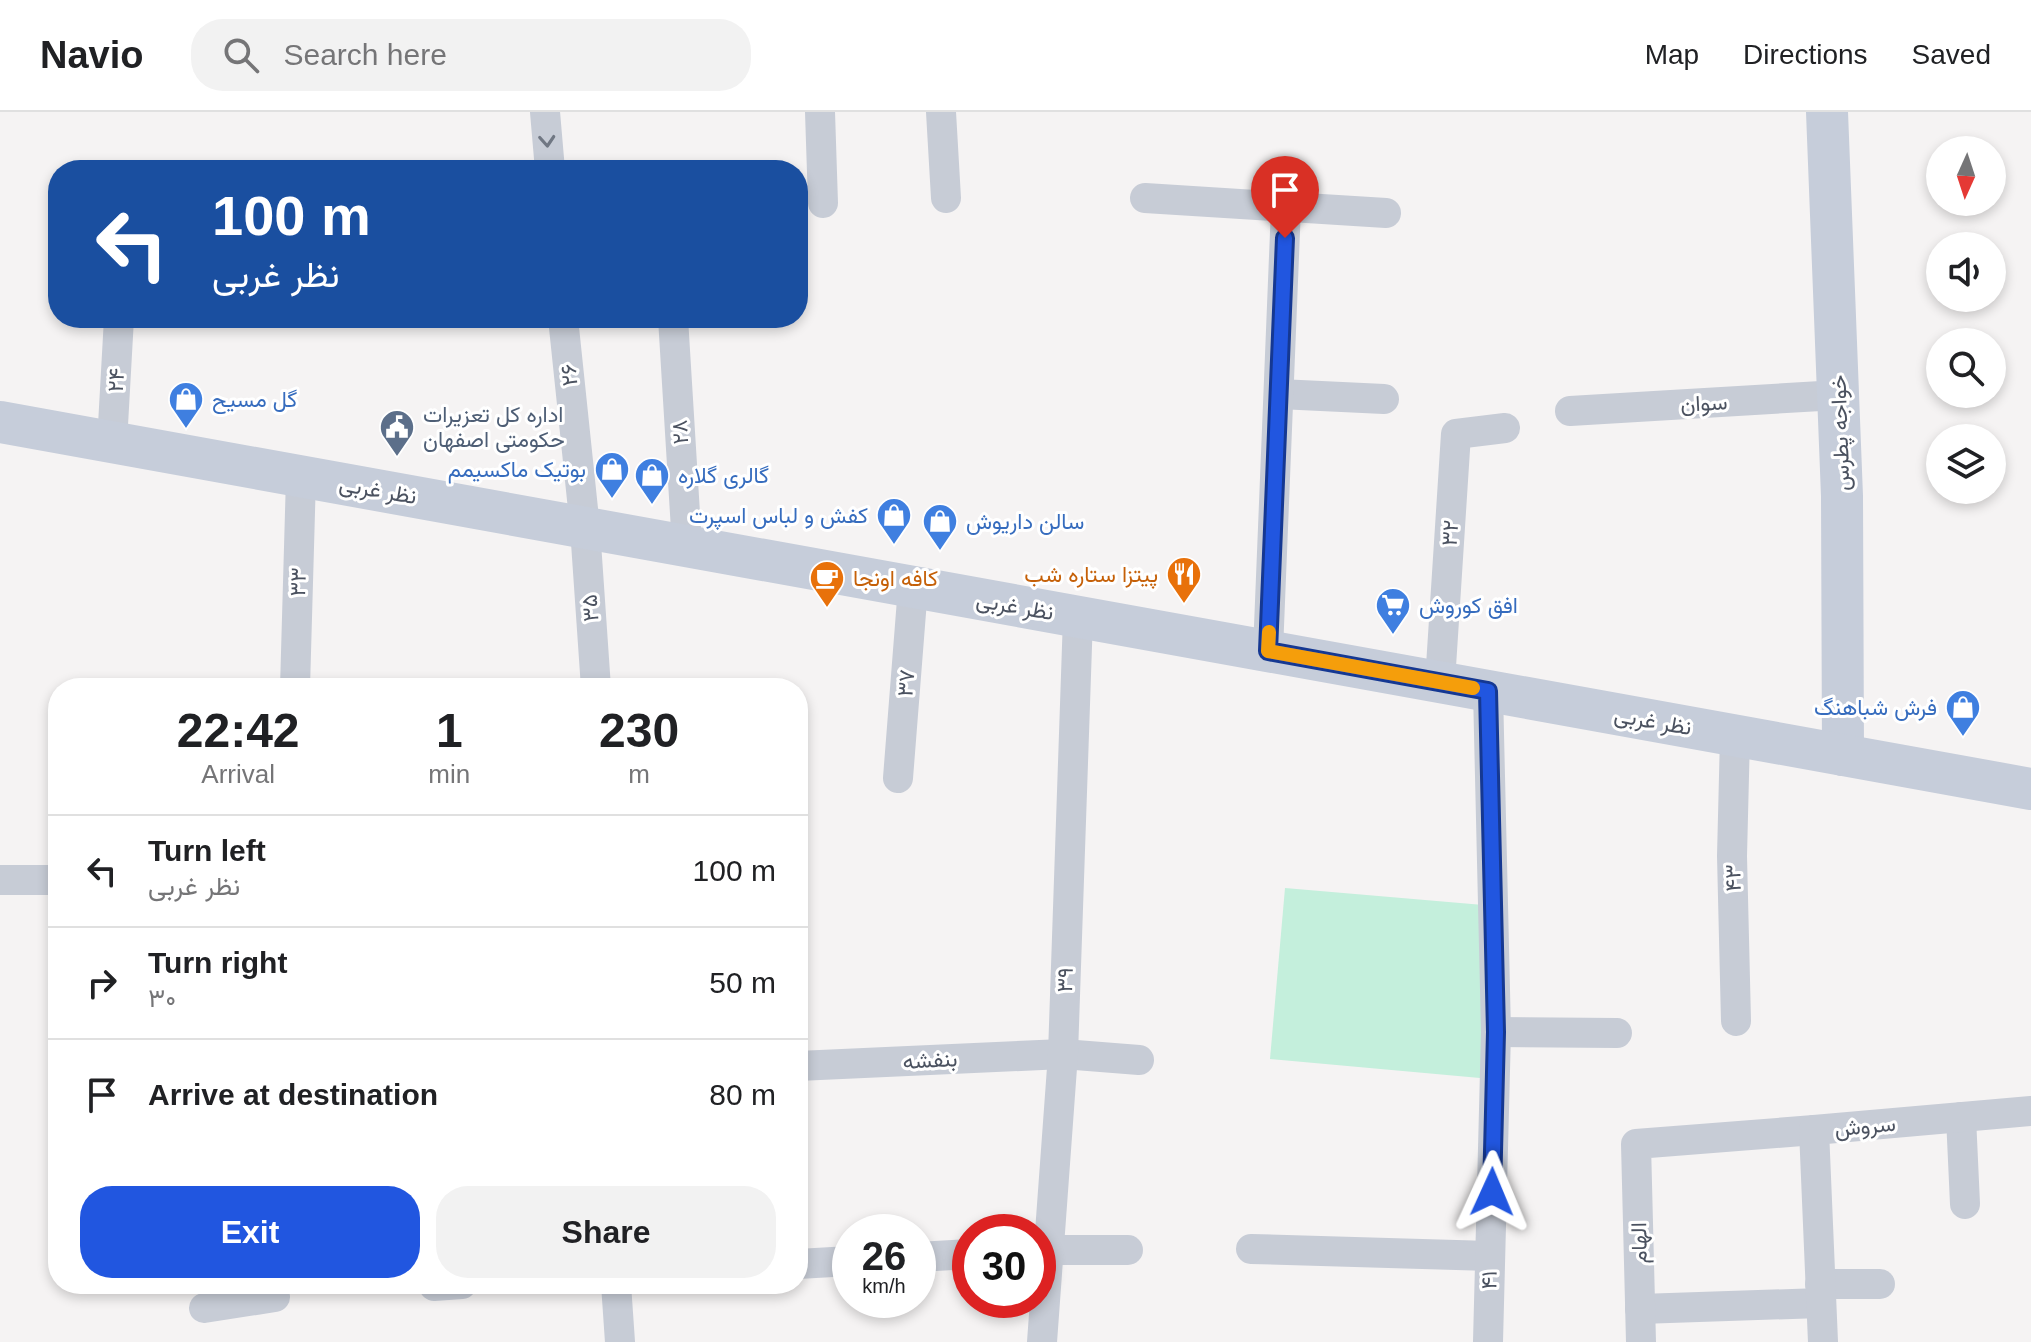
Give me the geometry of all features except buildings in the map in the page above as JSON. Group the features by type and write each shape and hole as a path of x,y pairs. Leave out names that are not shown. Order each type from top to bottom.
{"main road":[{"name":"خواجه پطرس","path":"1827,112 1842,496 1843,755"},
{"name":"نظر غربی","path":"0,422 2031,789"}],"street":[{"path":"545,112 549,160"},
{"path":"820,112 823,203"},
{"path":"941,112 946,198"},
{"path":"1145,198 1386,213"},
{"path":"1268,651 1286,207"},
{"name":"۲۴","path":"112,443 118,328"},
{"name":"۲۶","path":"564,328 585,528"},
{"name":"۲۸","path":"674,328 687,546"},
{"path":"1279,394 1384,399"},
{"name":"سوان","path":"1570,411 1838,395"},
{"name":"۳۲","path":"1440,682 1456,434 1505,428"},
{"name":"۳۳","path":"295,678 301,477"},
{"name":"۳۵","path":"585,528 595,678"},
{"name":"۳۷","path":"898,778 913,587"},
{"name":"۳۹","path":"1047,1214 1063,1054 1078,617"},
{"name":"۴۱","path":"1488,691 1496,1032 1488,1342"},
{"name":"۴۳","path":"1735,736 1732,856 1736,1021"},
{"path":"0,880 48,880"},
{"path":"1496,1032 1617,1033"},
{"name":"بنفشه","path":"808,1066 1063,1054 1139,1060"},
{"name":"سروش","path":"1823,1342 1814,1130 2031,1111"},
{"path":"1961,1117 1965,1204"},
{"name":"الهام","path":"1641,1342 1636,1144 1814,1130"},
{"path":"1251,1249 1490,1256"},
{"path":"1056,1250 1128,1250"},
{"path":"808,1263 832,1262"},
{"path":"1640,1309 1821,1294 1880,1284"},
{"path":"204,1308 275,1297 275,1294"},
{"path":"617,1294 620,1342"},
{"name":"۳۹","path":"1042,1318 1042,1342"}],"green space":[{"path":"1285,888 1495,906 1480,1078 1270,1059"}],"slow traffic":[{"path":"1269,632 1268,651 1473,688"}],"place":[{"name":"گل مسیح","path":"186,430"},
{"name":"اداره کل تعزیرات حکومتی اصفهان","path":"397,458"},
{"name":"بوتیک ماکسیمم","path":"612,500"},
{"name":"گالری گلاره","path":"652,506"},
{"name":"کفش و لباس اسپرت","path":"894,546"},
{"name":"سالن داریوش","path":"940,552"},
{"name":"پیتزا ستاره شب","path":"1184,605"},
{"name":"کافه اونجا","path":"827,609"},
{"name":"افق کوروش","path":"1393,636"},
{"name":"فرش شباهنگ","path":"1963,738"}],"route":[{"path":"1285,238 1268,651 1488,691 1496,1032 1492,1192"}]}
